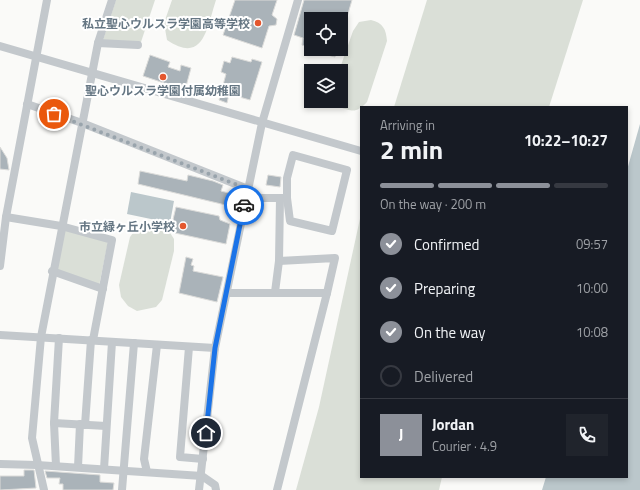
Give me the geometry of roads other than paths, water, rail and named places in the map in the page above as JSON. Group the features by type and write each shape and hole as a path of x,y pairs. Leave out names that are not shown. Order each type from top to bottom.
{"street":[{"path":"0,266 6,217 35,57 47,0"},
{"path":"44,490 32,438 41,337 52,271 98,43 112,0"},
{"path":"199,490 202,476 215,348 262,123 298,0"},
{"path":"98,43 138,45"},
{"path":"0,46 360,151"},
{"path":"27,104 248,189"},
{"path":"275,292 284,198 287,178 293,156 347,170 332,231 290,221 284,198"},
{"path":"246,198 284,198"},
{"path":"6,217 61,226 112,240 92,340 78,467"},
{"path":"277,490 335,258 279,261"},
{"path":"52,271 103,289"},
{"path":"227,294 275,292 327,294"},
{"path":"0,335 215,348"},
{"path":"56,466 54,423 59,338"},
{"path":"104,469 112,342"},
{"path":"122,490 125,470 134,343"},
{"path":"147,472 144,459 157,345"},
{"path":"189,347 180,457 203,459"},
{"path":"54,423 106,426"},
{"path":"0,464 78,467 202,476 215,485 216,490"}],"place":[{"name":"私立聖心ウルスラ学園高等学校","path":"258,23"},
{"name":"聖心ウルスラ学園付属幼稚園","path":"163,77"},
{"name":"市立緑ヶ丘小学校","path":"183,226"}]}
